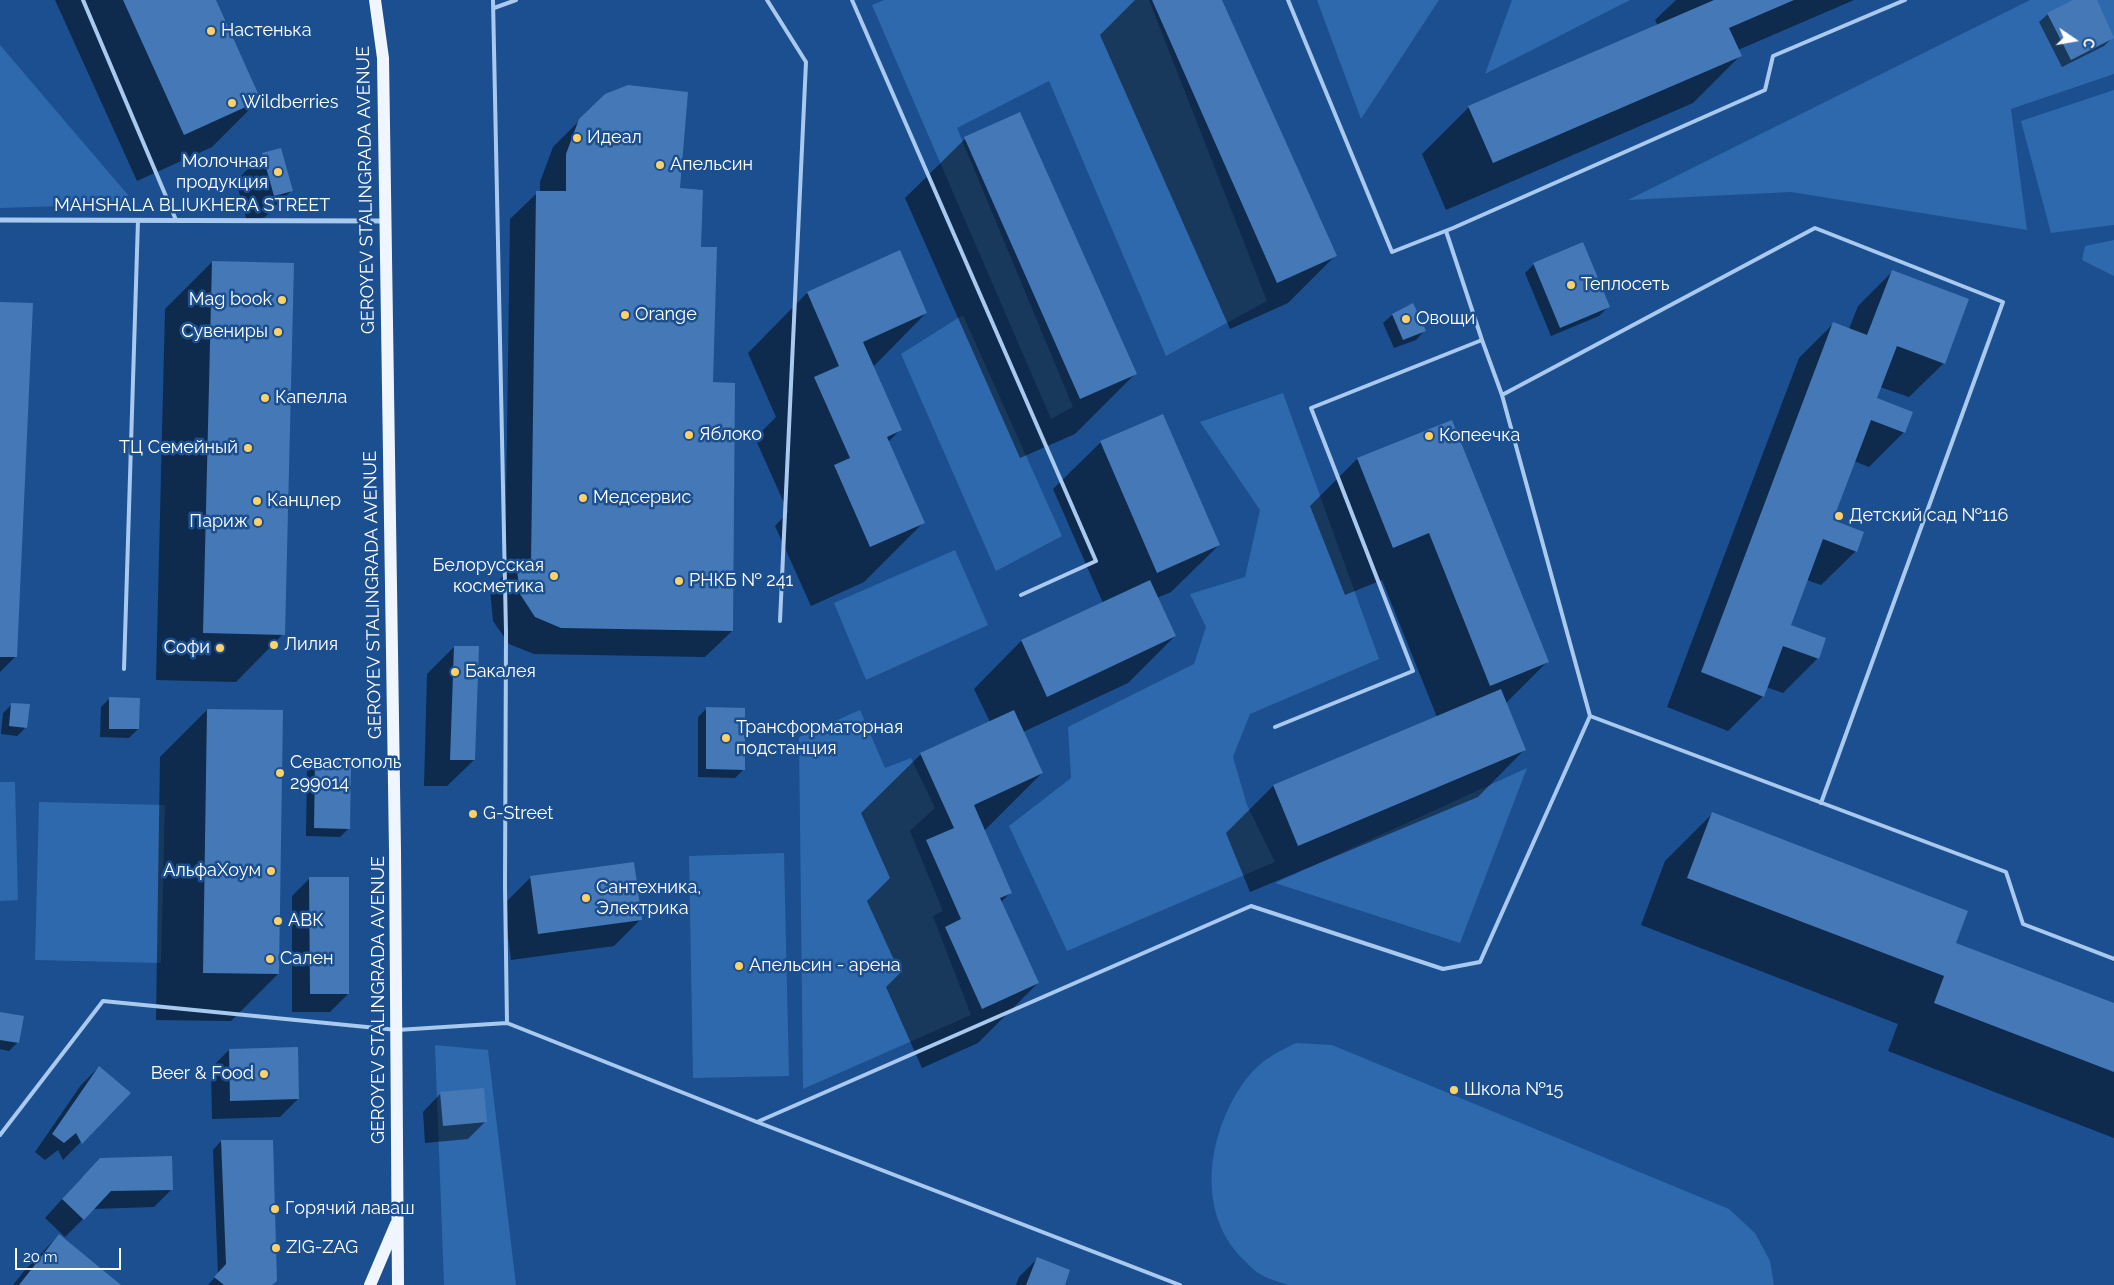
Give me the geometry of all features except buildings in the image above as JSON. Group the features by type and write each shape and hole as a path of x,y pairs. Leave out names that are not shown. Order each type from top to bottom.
{"main road":[{"name":"GEROYEV STALINGRADA AVENUE","path":"376,0 383,58 397,1030 398,1285"},
{"name":"GEROYEV STALINGRADA AVENUE","path":"370,1285 398,1219"}],"street":[{"name":"MAHSHALA BLIUKHERA STREET","path":"0,220 384,221"}],"lane":[{"path":"83,0 176,220"},
{"path":"493,0 506,632 505,886 507,1023"},
{"path":"494,8 516,0"},
{"path":"767,0 806,62 780,621"},
{"path":"852,0 1096,561 1021,594"},
{"path":"1288,0 1392,252 1446,231 1765,90 1772,56 1905,0"},
{"path":"124,669 138,220"},
{"path":"1502,394 1815,228 2003,302 1821,803"},
{"path":"757,1122 1251,906 1443,969 1480,962 1590,716 1502,394 1446,231"},
{"path":"1275,727 1413,671 1311,408 1482,340"},
{"path":"1590,716 2006,872 2023,924 2114,959"},
{"path":"0,1135 103,1002 397,1030 507,1023 757,1122 1180,1285"}],"shaded area":[{"path":"884,0 1149,0 1267,301 1166,356 1049,81 957,128 1073,407 1051,419 872,5"},
{"path":"1317,0 1439,0 1361,119"},
{"path":"1512,0 1630,0 1485,74"},
{"path":"2030,0 2114,0 2114,74 2011,109 2027,230 1791,192 1628,200"},
{"path":"0,45 128,195 123,204 0,208"},
{"path":"2114,90 2114,225 2051,233 2021,121"},
{"path":"2114,240 2114,276 2082,260 2085,246"},
{"path":"963,315 1062,536 996,571 901,354"},
{"path":"1283,393 1379,659 1250,714 1233,757 1247,805 1275,862 1067,951 1009,826 1071,778 1068,727 1194,664 1206,627 1190,594 1245,577 1260,510 1200,422"},
{"path":"955,550 988,625 866,680 834,603"},
{"path":"860,710 885,768 911,758 935,808 910,831 943,911 933,916 971,1015 803,1089 799,737"},
{"path":"1527,768 1460,943 1275,883"},
{"path":"0,782 15,782 18,900 0,901"},
{"path":"39,802 165,805 161,963 35,960"},
{"name":"Апельсин - арена","path":"784,853 789,1076 693,1078 689,856"},
{"path":"1296,1043 1332,1045 1729,1209 1755,1233 1770,1261 1774,1285 1288,1285 1263,1276 1243,1259 1228,1240 1217,1218 1212,1194 1212,1170 1216,1145 1223,1121 1234,1098 1247,1078 1269,1058"},
{"path":"435,1045 488,1050 516,1285 444,1285"}],"place":[{"name":"Настенька","path":"211,31"},
{"name":"Wildberries","path":"232,103"},
{"name":"Идеал","path":"577,138"},
{"name":"Апельсин","path":"660,165"},
{"name":"Молочная продукция","path":"278,172"},
{"name":"Теплосеть","path":"1571,285"},
{"name":"Mag book","path":"282,300"},
{"name":"Orange","path":"625,315"},
{"name":"Овощи","path":"1406,319"},
{"name":"Сувениры","path":"278,332"},
{"name":"Капелла","path":"265,398"},
{"name":"Яблоко","path":"689,435"},
{"name":"Копеечка","path":"1429,436"},
{"name":"ТЦ Семейный","path":"248,448"},
{"name":"Медсервис","path":"583,498"},
{"name":"Канцлер","path":"257,501"},
{"name":"Детский сад №116","path":"1839,516"},
{"name":"Париж","path":"258,522"},
{"name":"Белорусская косметика","path":"554,576"},
{"name":"РНКБ № 241","path":"679,581"},
{"name":"Лилия","path":"274,645"},
{"name":"Софи","path":"220,648"},
{"name":"Бакалея","path":"455,672"},
{"name":"Трансформаторная подстанция","path":"726,738"},
{"name":"Севастополь 299014","path":"280,773"},
{"name":"G-Street","path":"473,814"},
{"name":"АльфаХоум","path":"271,871"},
{"name":"Сантехника, Электрика","path":"586,898"},
{"name":"АВК","path":"278,921"},
{"name":"Сален","path":"270,959"},
{"name":"Апельсин - арена","path":"739,966"},
{"name":"Beer & Food","path":"264,1074"},
{"name":"Школа №15","path":"1454,1090"},
{"name":"Горячий лаваш","path":"275,1209"},
{"name":"ZIG-ZAG","path":"276,1248"}]}
